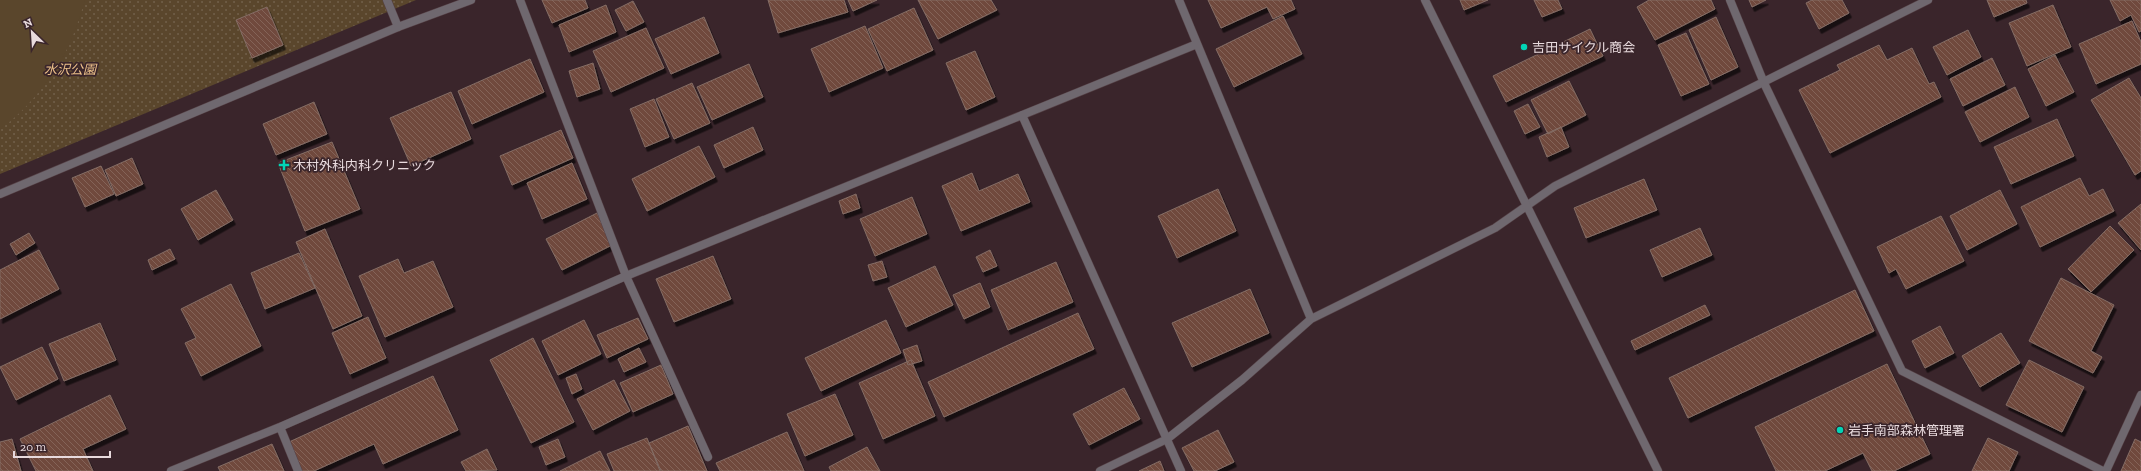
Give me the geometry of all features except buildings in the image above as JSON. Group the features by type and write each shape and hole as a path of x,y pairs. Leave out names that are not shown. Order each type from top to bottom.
{"street":[{"path":"387,0 398,26"},
{"path":"0,194 398,26 470,0"},
{"path":"520,0 626,276 708,457"},
{"path":"1179,0 1311,319"},
{"path":"1425,0 1526,207 1658,471"},
{"path":"1730,0 1764,83 1902,371 2104,471 2141,395"},
{"path":"1100,471 1167,439 1242,380 1311,319 1496,228 1555,186 1928,0"},
{"path":"171,471 280,427 626,276 1197,44"},
{"path":"1022,114 1181,471"},
{"path":"280,427 298,471"}],"green space":[{"name":"水沢公園","path":"0,0 416,0 0,174"},
{"path":"0,0 85,0 72,38 51,76 32,100 11,121 0,129"}],"place":[{"name":"吉田サイクル商会","path":"1524,47"},
{"name":"木村外科内科クリニック","path":"284,165"},
{"name":"岩手南部森林管理署","path":"1840,430"}]}
